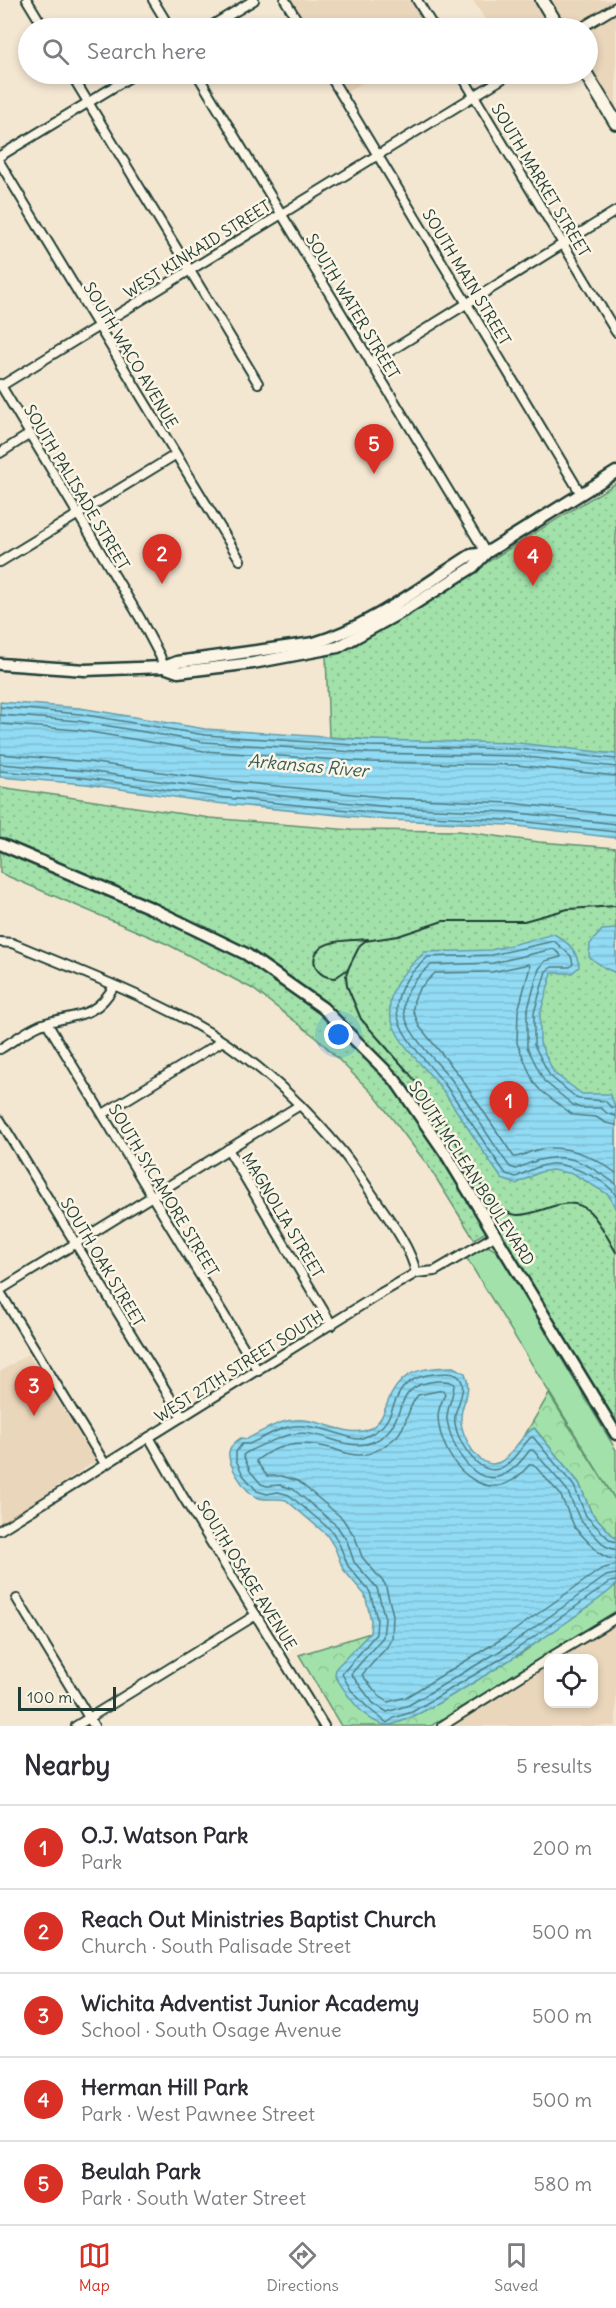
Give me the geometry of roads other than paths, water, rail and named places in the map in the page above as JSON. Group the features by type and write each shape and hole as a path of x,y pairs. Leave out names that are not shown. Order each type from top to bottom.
{"main road":[{"path":"542,0 553,18"},
{"path":"592,84 616,123"},
{"path":"0,664 85,670 164,667 177,672 321,652 338,647 405,610 464,573 486,553 616,472"},
{"name":"SOUTH MCLEAN BOULEVARD","path":"0,844 151,908 246,954 323,1008 395,1080 446,1154 616,1434"}],"street":[{"path":"27,0 38,18"},
{"path":"153,0 164,18"},
{"path":"224,18 254,0"},
{"path":"285,0 296,18"},
{"path":"417,0 428,18"},
{"path":"598,18 616,7"},
{"path":"77,84 258,383"},
{"path":"0,156 118,84"},
{"name":"SOUTH WATER STREET","path":"203,84 486,553"},
{"name":"SOUTH MAIN STREET","path":"335,84 581,494"},
{"name":"SOUTH MARKET STREET","path":"467,84 616,332"},
{"name":"WEST KINKAID STREET","path":"0,385 493,84"},
{"name":"SOUTH WACO AVENUE","path":"0,163 240,560"},
{"path":"371,363 616,211"},
{"name":"SOUTH PALISADE STREET","path":"0,385 139,617 164,667"},
{"path":"0,453 30,434"},
{"path":"0,562 175,455"},
{"path":"0,942 12,943 114,986 193,1023 281,1087 341,1150 390,1221 410,1254 416,1273"},
{"path":"0,1049 38,1026 77,1017 93,1010 104,1002 114,986"},
{"name":"SOUTH SYCAMORE STREET","path":"47,1023 258,1371"},
{"path":"103,1114 221,1042"},
{"path":"105,1464 0,1291 300,1105"},
{"name":"SOUTH OAK STREET","path":"0,1120 182,1417"},
{"name":"MAGNOLIA STREET","path":"228,1149 332,1325"},
{"name":"WEST 27TH STREET SOUTH","path":"0,1530 416,1273 435,1271 495,1235"},
{"name":"SOUTH OSAGE AVENUE","path":"149,1437 324,1726"},
{"path":"17,1599 94,1726"},
{"path":"76,1726 256,1615"},
{"path":"557,1654 616,1618"},
{"path":"442,1726 544,1662"}],"water":[{"name":"Arkansas River","path":"0,702 80,708 205,729 370,740 518,743 616,754 616,838 509,825 389,820 215,803 86,784 0,777"},
{"path":"616,929 616,973 589,957 590,944 602,930"},
{"path":"554,934 571,948 579,967 572,973 552,973 540,1014 540,1043 554,1073 582,1094 610,1094 616,1109 616,1210 609,1195 574,1174 552,1170 540,1172 516,1184 502,1179 441,1088 397,1034 390,1013 390,1003 395,986 425,952 491,950"},
{"path":"453,1367 465,1373 467,1380 468,1386 461,1418 464,1434 473,1451 486,1463 494,1464 502,1461 534,1428 579,1483 591,1512 616,1539 616,1585 540,1641 465,1688 404,1720 387,1725 363,1713 335,1676 336,1668 370,1633 371,1620 365,1595 343,1569 327,1535 286,1500 262,1499 250,1493 233,1469 229,1452 241,1438 247,1439 282,1422 294,1420 313,1422 343,1430 369,1429 381,1418 392,1393 405,1378 421,1370"}],"railway":[{"path":"616,906 568,909 524,921 443,921 398,936 365,941 360,945 346,976 347,986 361,1019 409,1073 439,1112 489,1199 502,1210 517,1215 564,1204 582,1206 598,1221 616,1252"},
{"path":"348,969 335,978 323,975 314,962 317,952 327,944 338,941 368,939"}],"place":[{"name":"Beulah Park","path":"374,474"},
{"name":"Reach Out Ministries Baptist Church","path":"162,584"},
{"name":"Herman Hill Park","path":"533,586"},
{"name":"O.J. Watson Park","path":"509,1131"},
{"name":"Wichita Adventist Junior Academy","path":"34,1416"}]}
